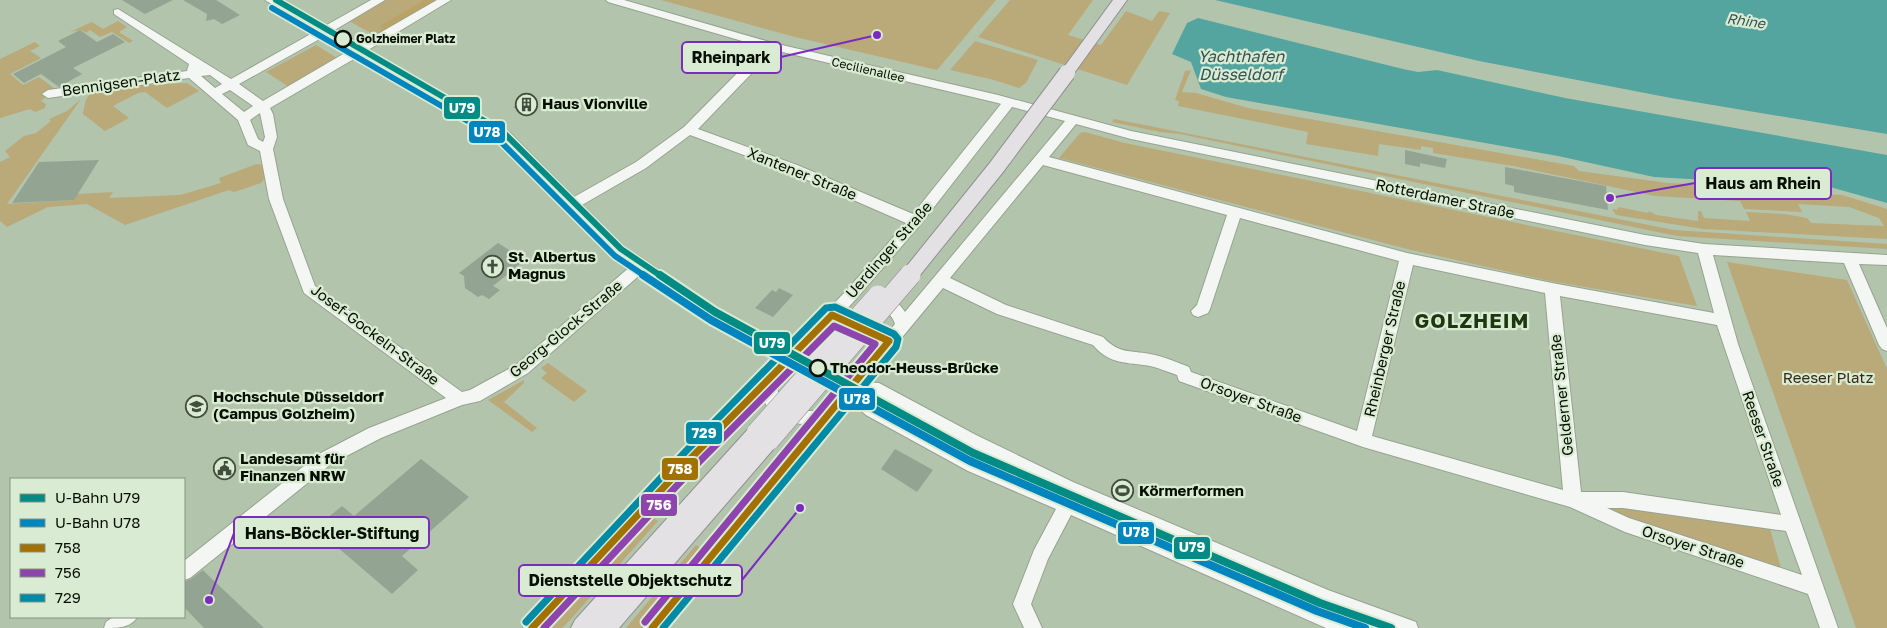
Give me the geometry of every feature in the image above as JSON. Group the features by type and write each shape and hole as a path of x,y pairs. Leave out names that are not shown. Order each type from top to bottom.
{"main road":[{"path":"1062,71 1107,0"},
{"path":"604,628 763,437 1120,0"},
{"path":"583,628 763,437"}],"street":[{"path":"271,0 504,135 601,235 640,266 728,322 849,390 865,406 958,458 1067,506 1314,621 1346,628"},
{"path":"216,93 379,0"},
{"path":"243,118 445,0"},
{"name":"Cecilienallee","path":"612,0 771,46 1010,102"},
{"path":"118,12 194,68 194,77 216,93 243,118 252,142 266,149"},
{"path":"572,204 641,165 689,130 771,46"},
{"name":"Bennigsen-Platz","path":"48,94 194,68 212,71 231,85"},
{"path":"231,85 263,107"},
{"name":"Rotterdamer Straße","path":"1010,102 1073,120 1182,146 1645,240 1704,249 1887,260"},
{"name":"Uerdinger Straße","path":"532,628 769,377 791,358 851,295 915,221 1010,102"},
{"name":"Josef-Gockeln-Straße","path":"263,107 267,114 270,137 266,149 276,199 310,289 460,399"},
{"path":"652,628 829,416 903,324 1042,160 1073,120"},
{"name":"Xantener Straße","path":"689,130 792,168 915,221"},
{"path":"1042,160 1407,258 1552,289 1725,321"},
{"path":"1198,312 1202,309 1235,212"},
{"name":"Reeser Straße","path":"1704,249 1725,321 1792,524 1829,628"},
{"name":"Rheinberger Straße","path":"1363,440 1407,258"},
{"path":"1848,258 1887,345"},
{"name":"Georg-Glock-Straße","path":"185,571 325,459 375,433 460,399 474,396 522,369 640,266"},
{"name":"Orsoyer Straße","path":"940,280 1002,310 1026,316 1098,342 1107,351 1129,358 1151,360 1183,371 1185,376 1363,440 1573,500 1625,524 1815,588"},
{"name":"Gelderner Straße","path":"1552,289 1573,500"},
{"path":"851,295 864,292 894,306 900,314 903,324"},
{"path":"769,377 767,388 769,397 777,410 801,419 829,416"},
{"path":"849,390 873,388 970,440 1067,487 1325,597 1409,628"},
{"name":"Orsoyer Straße","path":"1573,500 1623,500 1792,524"},
{"path":"1033,628 1022,604 1040,556 1067,506"},
{"path":"113,628 127,618"}],"green space":[{"path":"386,0 436,0 376,36 349,21"},
{"path":"661,0 996,0 937,70 795,37"},
{"path":"1010,0 1093,0 1068,35 1101,45 1126,11 1152,21 1159,11 1170,13 1127,85 978,37"},
{"path":"118,21 127,27 119,32 133,41 129,43 112,32 100,37 90,30 86,33 81,30 70,32 92,22 103,29"},
{"path":"975,41 1038,60 1026,83 1019,88 950,70"},
{"path":"35,42 40,46 30,51 41,58 10,74 23,85 39,77 55,89 41,101 46,104 45,108 35,112 30,109 0,118 0,59"},
{"path":"316,45 337,58 289,87 266,72"},
{"path":"1191,70 1182,92 1196,93 1248,108 1574,166 1579,171 1668,183 1709,185 1733,190 1842,195 1887,209 1887,239 1703,229 1616,215 1612,209 1617,210 1618,207 1648,213 1649,211 1656,215 1698,221 1698,211 1701,211 1704,218 1750,221 1746,212 1785,214 1807,218 1811,223 1884,226 1879,218 1849,207 1798,204 1802,212 1744,209 1740,201 1655,196 1513,166 1433,153 1433,148 1421,146 1421,150 1379,144 1378,156 1306,144 1308,132 1178,106 1179,101 1175,100 1185,71"},
{"path":"187,83 199,91 167,108 145,92 138,93 113,106 129,118 105,131 83,114 88,97 100,90 124,86"},
{"path":"81,99 7,204 73,200 77,194 113,192 109,198 180,195 221,183 219,178 257,164 262,165 264,179 261,183 234,192 229,190 125,225 87,204 48,207 7,227 0,221 0,162 10,157 5,151 24,136 36,133 51,121 49,119 67,111"},
{"path":"1114,119 1674,230 1887,244 1887,249 1677,236 1180,134 1160,132 1112,122"},
{"path":"1085,132 1125,143 1679,256 1697,306 1550,281 1407,249 1059,158 1080,133"},
{"name":"Reeser Platz","path":"1727,262 1847,280 1887,369 1887,628 1856,628"},
{"path":"548,363 587,391 574,402 541,378 547,373 541,368"},
{"path":"524,380 524,383 504,402 537,428 532,432 488,400"},
{"path":"1615,506 1770,529 1781,568 1618,517 1611,511 1611,508"},
{"path":"647,514 658,521 570,620 562,628 543,628"},
{"path":"696,545 708,552 645,628 626,628"}],"shaded area":[{"path":"424,0 436,0 386,30 380,26"}],"water":[{"name":"Rhine","path":"1215,0 1887,0 1887,134 1671,98 1479,61"},
{"name":"Yachthafen Düsseldorf","path":"1198,18 1418,72 1437,70 1565,98 1887,155 1887,203 1830,187 1654,177 1558,156 1226,97 1201,89 1191,62 1172,54 1187,23"}],"building":[{"path":"122,0 173,0 145,14"},
{"path":"183,0 216,0 240,15 222,24 214,19 206,21 207,14"},
{"path":"80,30 97,42 113,34 125,42 73,68 82,74 59,87 41,74 24,83 13,74 66,47 58,41"},
{"name":"Haus Vionville","path":"531,96 537,104 523,113 513,107"},
{"path":"1405,150 1447,159 1445,168 1420,163 1420,167 1405,164"},
{"path":"99,160 74,200 12,203 39,162"},
{"path":"1505,167 1606,186 1608,210 1514,192 1514,186 1505,184"},
{"name":"St. Albertus Magnus","path":"498,243 525,260 493,286 500,290 489,299 482,295 478,297 465,288 464,276 459,273"},
{"path":"779,288 793,295 773,317 755,308 772,290 776,292"},
{"path":"895,449 933,470 917,492 881,469"},
{"path":"421,459 469,497 402,556 418,570 392,594 315,528 342,506 354,516"},
{"path":"203,570 264,628 204,628 185,608 185,582"}],"metro line":[{"name":"U79","path":"276,0 502,131 621,249 715,312 973,453 1320,603 1391,628"},
{"name":"U78","path":"272,8 497,138 615,256 711,320 970,461 1317,611 1365,628"}],"transit line":[{"name":"729","path":"526,622 687,450 826,308 835,307 894,334 898,339 896,347 663,628"},
{"name":"758","path":"532,628 693,456 832,315 889,341 652,628"},
{"name":"756","path":"544,628 699,462 834,326 875,344 645,622"}],"place":[{"name":"Rheinpark","path":"877,35"},
{"name":"Golzheimer Platz","path":"343,39"},
{"name":"Haus Vionville","path":"526,104"},
{"name":"Haus am Rhein","path":"1610,198"},
{"name":"St. Albertus Magnus","path":"492,266"},
{"name":"Theodor-Heuss-Brücke","path":"818,368"},
{"name":"Hochschule Düsseldorf (Campus Golzheim)","path":"197,406"},
{"name":"Landesamt für Finanzen NRW","path":"224,468"},
{"name":"Körmerformen","path":"1123,491"},
{"name":"Dienststelle Objektschutz","path":"800,508"},
{"name":"Hans-Böckler-Stiftung","path":"209,600"}],"district":[{"name":"GOLZHEIM","path":"1472,321"}]}
